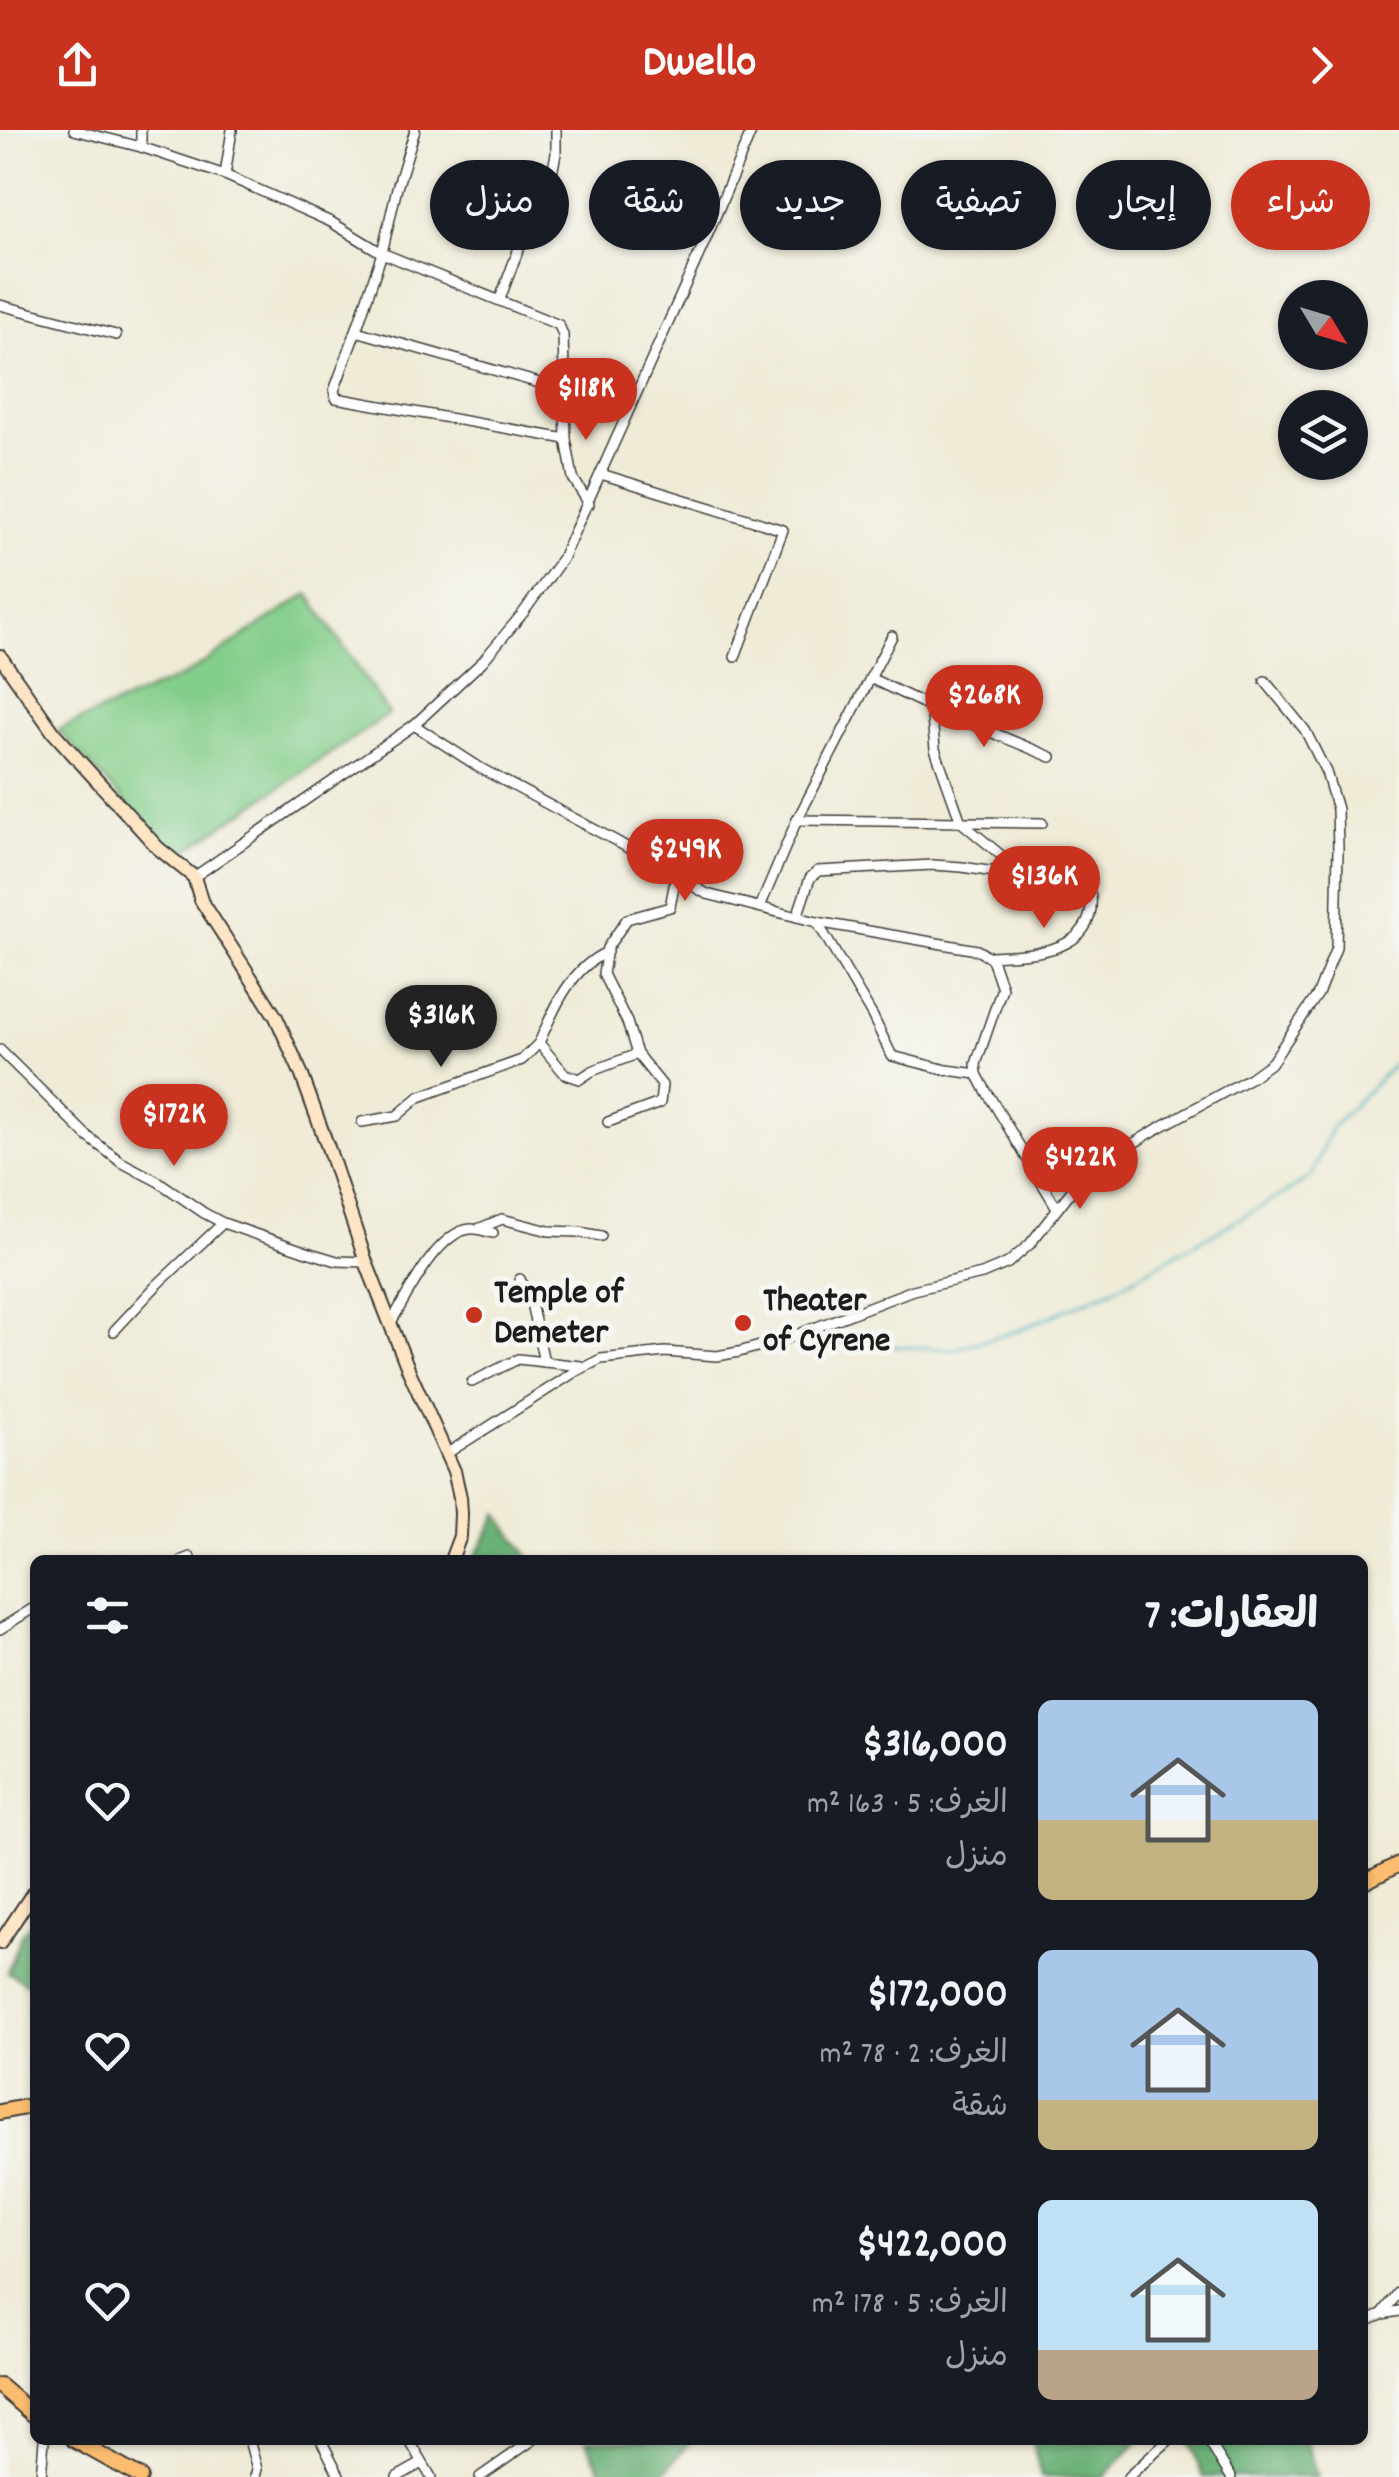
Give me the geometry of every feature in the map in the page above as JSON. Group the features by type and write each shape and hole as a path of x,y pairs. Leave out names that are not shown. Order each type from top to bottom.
{"main road":[{"path":"0,656 66,747 158,848 194,876 200,900 285,1036 366,1262 458,1485 460,1536 452,1555"},
{"path":"1368,1880 1399,1864"},
{"path":"0,1942 30,1897"},
{"path":"0,2112 30,2106"},
{"path":"0,2386 30,2412"},
{"path":"83,2445 140,2477"}],"street":[{"path":"74,130 141,146 225,175 331,222 382,253 559,324 564,334 566,439 573,478 588,504"},
{"path":"141,130 141,146"},
{"path":"225,175 232,130"},
{"path":"415,130 382,253 334,391 336,398 566,439"},
{"path":"500,300 525,232 547,197 556,154 556,130"},
{"path":"194,876 414,725 482,662 523,614 562,560 752,130"},
{"path":"0,306 116,334"},
{"path":"356,331 564,390"},
{"path":"601,474 783,530 735,657"},
{"path":"760,907 797,820 892,636"},
{"path":"870,678 1051,757"},
{"path":"446,1454 583,1366 601,1359 665,1352 718,1356 739,1352 788,1338 913,1290 982,1274 1008,1263 1020,1254 1076,1185 1102,1162 1272,1062 1318,994 1336,948 1337,809 1326,772 1306,730 1265,681"},
{"path":"932,706 935,748 961,822 1008,861 992,872"},
{"path":"414,725 482,768 707,894 816,922 977,950 988,956 1041,952 1064,945 1084,928 1091,915 1092,900 1091,896 1059,882 934,865 816,871 797,917"},
{"path":"797,820 1042,823"},
{"path":"608,1122 660,1103 662,1085 637,1054 603,974 606,952 627,919 670,907 676,876"},
{"path":"816,922 892,1056 978,1074"},
{"path":"362,1122 396,1116 419,1097 522,1060 538,1042 557,1003 588,961 606,952"},
{"path":"988,956 1002,988 977,1056 978,1074 1057,1208"},
{"path":"538,1042 565,1074 580,1079 637,1054"},
{"path":"0,1050 87,1136 121,1162 222,1223 337,1261 366,1262"},
{"path":"476,1230 502,1219 549,1232 601,1236"},
{"path":"114,1332 222,1223"},
{"path":"390,1324 447,1239 469,1229 494,1234"},
{"path":"520,1279 531,1302 544,1362"},
{"path":"472,1382 518,1359 583,1366"},
{"path":"0,1629 30,1610"},
{"path":"1382,2314 1399,2292"},
{"path":"1368,2320 1399,2311"},
{"path":"41,2477 44,2445"},
{"path":"250,2445 257,2468 254,2477"},
{"path":"324,2445 340,2477"},
{"path":"412,2445 431,2477"},
{"path":"480,2477 526,2445"},
{"path":"1128,2477 1163,2445"},
{"path":"1211,2445 1231,2477"},
{"path":"397,2477 422,2463"}],"green space":[{"path":"308,594 389,714 176,857 58,730 187,674"},
{"path":"498,1514 527,1555 477,1555"},
{"path":"30,1925 30,1985 7,1972 21,1935"},
{"path":"589,2445 688,2445 660,2477 605,2477"},
{"path":"1033,2445 1135,2445 1104,2477 1041,2477"},
{"path":"1191,2445 1307,2445 1317,2477 1203,2477"}],"waterway":[{"path":"837,1344 953,1349 1014,1332 1116,1288 1312,1175 1331,1128 1399,1059"}],"place":[{"name":"Temple of Demeter","path":"474,1315"},
{"name":"Theater of Cyrene","path":"743,1323"}]}
